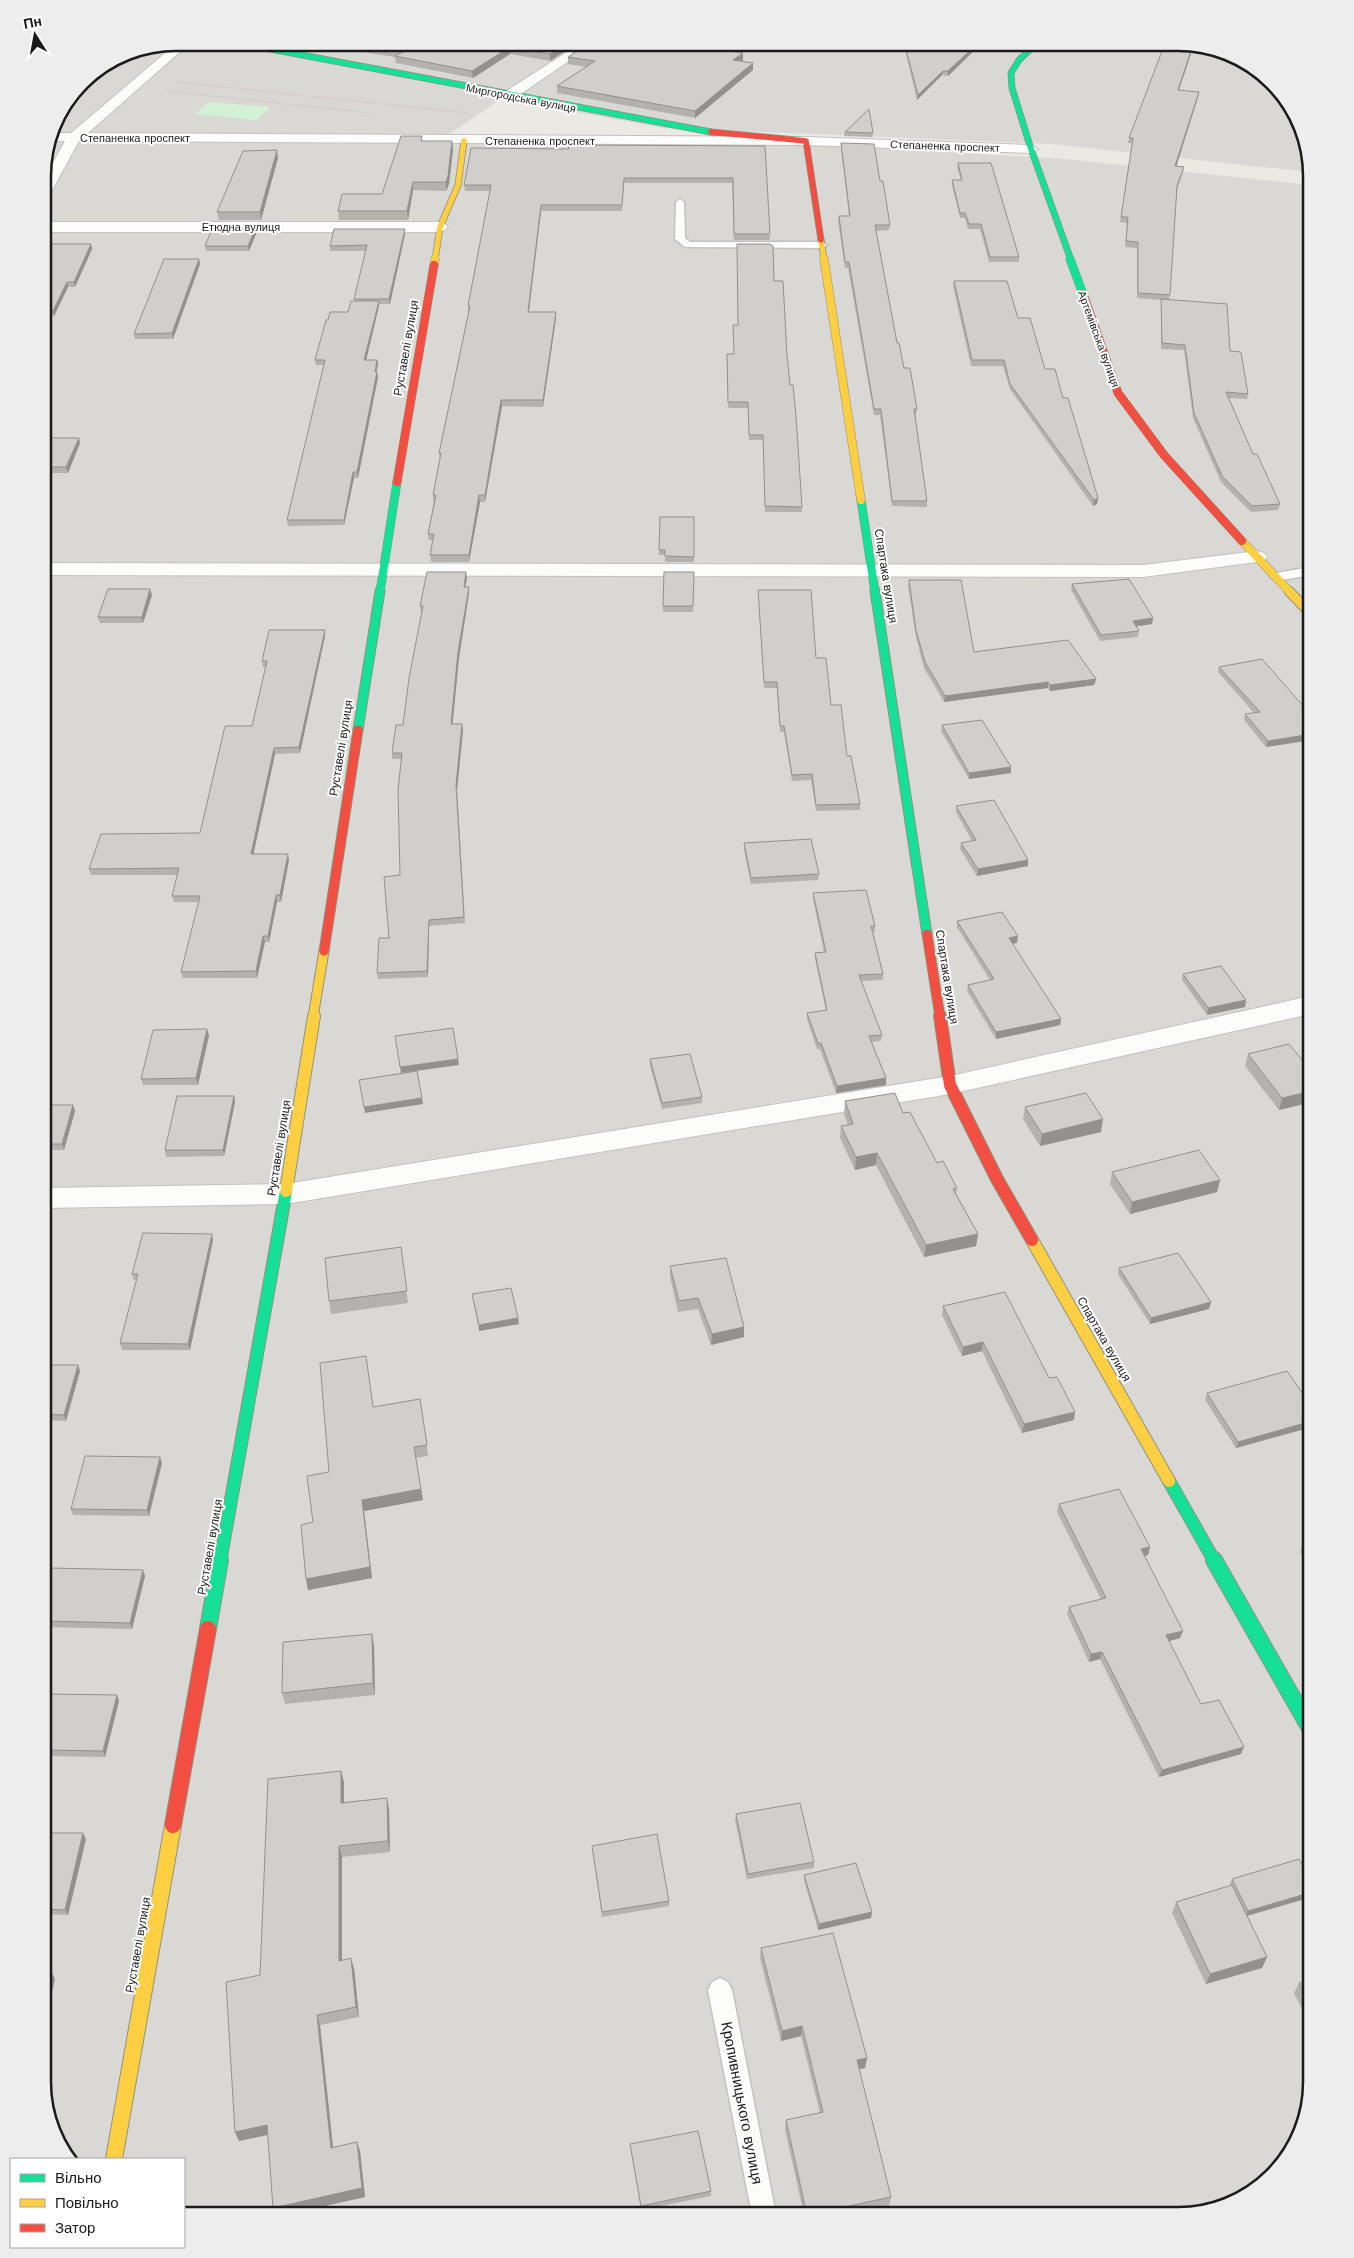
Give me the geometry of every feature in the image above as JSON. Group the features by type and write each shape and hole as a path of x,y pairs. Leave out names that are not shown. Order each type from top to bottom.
{"street":[{"path":"52,178 74,138 173,52"},
{"name":"Миргородська вулиця","path":"289,52 693,130 806,141"},
{"path":"510,95 575,52"},
{"name":"Артемівська вулиця","path":"1027,52 1019,60 1011,73 1012,88 1031,149 1118,394 1164,454 1303,605"},
{"name":"Степаненка проспект","path":"58,137 464,141 806,141 1031,149"},
{"name":"Руставелі вулиця","path":"114,2158 286,1194 382,569 440,227 458,185 464,141"},
{"name":"Спартака вулиця","path":"806,141 950,1085 997,1179 1303,1714"},
{"name":"Етюдна вулиця","path":"52,227 440,227"},
{"path":"52,569 1142,571 1257,557"},
{"path":"51,1198 286,1194 950,1085 1303,1006"}],"lane":[{"path":"680,202 680,239 688,244 822,245"},
{"path":"1276,577 1303,572"},
{"name":"Кропивницького вулиця","path":"720,1990 762,2207"}],"path":[{"path":"167,82 471,113"},
{"path":"166,91 371,113"}],"shaded area":[{"path":"168,52 571,52 443,138 59,134 72,107 82,94 100,77 121,64 152,54"},
{"path":"582,52 1186,52 1218,58 1233,64 1260,82 1272,94 1290,121 1296,136 1303,171 1052,144 663,128 508,100"},
{"path":"57,140 810,144 1065,159 1303,184 1303,2082 1298,2114 1286,2144 1266,2170 1247,2186 1218,2200 1194,2206 1178,2207 185,2206 185,2158 77,2158 64,2137 58,2122 52,2098 51,2082 52,160"}],"green space":[{"path":"208,102 270,107 257,120 195,114"}],"building":[{"path":"403,52 502,52 472,71 395,56"},
{"path":"576,52 737,52 743,53 733,60 753,63 695,111 557,86 595,61 568,57"},
{"path":"907,52 968,52 948,71 943,71 918,95"},
{"path":"1162,52 1190,53 1178,90 1199,92 1175,166 1184,167 1177,186 1170,295 1138,293 1138,242 1126,241 1128,217 1121,217 1133,138 1129,138"},
{"path":"869,109 873,133 845,132"},
{"path":"401,136 422,136 421,141 452,141 446,182 413,182 407,211 338,211 342,194 382,194"},
{"path":"841,143 874,144 880,181 883,181 890,225 875,225 897,343 899,343 904,368 910,368 917,409 914,409 927,501 892,501 881,409 874,409 849,262 845,262 839,216 850,216"},
{"path":"569,145 765,146 770,234 734,234 733,178 624,178 622,205 541,205 528,312 556,312 543,400 501,400 485,495 479,495 469,555 430,555 434,534 428,534 436,495 433,495 441,453 439,453 470,306 468,306 491,185 464,185 471,148 569,149"},
{"path":"277,150 260,212 217,212 243,151"},
{"path":"958,163 991,163 1019,257 990,257 981,224 969,224 965,213 960,213 952,180 962,180"},
{"path":"212,229 255,229 248,246 205,246"},
{"path":"334,229 405,229 389,299 354,299 367,245 330,246"},
{"path":"52,244 91,244 74,282 67,282 53,311"},
{"path":"737,244 770,244 773,246 774,281 783,281 787,355 790,385 793,385 802,507 765,506 763,435 749,435 748,402 728,402 727,354 734,354 733,325 738,325"},
{"path":"164,259 199,259 172,333 134,334"},
{"path":"954,281 1007,281 1018,318 1030,318 1045,369 1055,369 1063,398 1068,398 1098,498 1094,500 1010,384 1004,360 972,360"},
{"path":"1161,299 1227,304 1230,351 1241,352 1248,394 1226,392 1253,454 1257,454 1280,504 1252,506 1222,476 1194,413 1185,345 1162,343"},
{"path":"351,301 379,301 364,360 377,360 375,372 377,372 357,472 353,472 344,520 287,520 325,360 315,360 326,320 328,320 330,312 348,312"},
{"path":"52,438 79,438 66,467 52,467"},
{"path":"660,517 694,517 694,557 665,556 665,550 659,550"},
{"path":"427,572 466,572 464,587 469,587 458,652 451,724 462,724 456,785 464,917 429,920 427,971 377,973 379,938 389,938 384,877 400,875 398,790 402,753 392,753 396,725 403,725 409,678 423,606 420,606"},
{"path":"664,572 694,572 693,606 663,606"},
{"path":"1129,579 1153,618 1133,621 1139,631 1101,635 1072,584"},
{"path":"909,580 961,580 974,652 1068,640 1096,679 1050,685 1048,682 945,696 925,662 916,631"},
{"path":"108,589 150,589 142,617 98,617"},
{"path":"758,590 811,590 816,658 826,658 831,705 841,705 847,756 851,756 860,804 816,805 812,774 792,775 784,726 780,726 777,682 764,682"},
{"path":"269,630 325,630 299,747 274,748 251,854 288,854 280,895 276,895 268,936 263,936 256,971 181,972 200,896 172,896 179,868 89,869 101,834 200,833 225,726 252,726 267,661 262,661"},
{"path":"1262,659 1303,706 1303,735 1268,741 1245,714 1260,712 1219,667"},
{"path":"982,720 1011,767 969,773 942,725"},
{"path":"994,800 1028,860 978,869 961,843 976,840 956,806"},
{"path":"811,839 819,874 751,878 744,843"},
{"path":"866,890 875,926 871,926 883,974 859,975 882,1035 869,1036 886,1078 837,1086 821,1043 818,1043 807,1013 827,1010 815,953 826,952 813,893"},
{"path":"1002,912 1018,936 1009,938 1061,1019 996,1032 968,985 994,979 957,921"},
{"path":"1221,966 1246,1000 1208,1008 1183,974"},
{"path":"453,1028 458,1059 400,1067 395,1036"},
{"path":"207,1029 196,1078 141,1079 153,1030"},
{"path":"1289,1044 1303,1061 1303,1093 1282,1098 1248,1054"},
{"path":"690,1054 702,1097 662,1103 650,1059"},
{"path":"417,1071 422,1098 364,1107 359,1080"},
{"path":"895,1093 903,1113 910,1112 937,1163 943,1161 957,1188 953,1189 978,1234 926,1245 877,1153 856,1157 841,1126 853,1124 845,1101"},
{"path":"1086,1093 1103,1119 1042,1134 1025,1107"},
{"path":"177,1096 234,1096 223,1150 165,1150"},
{"path":"52,1105 73,1105 62,1144 51,1144"},
{"path":"1199,1150 1220,1180 1132,1202 1112,1172"},
{"path":"143,1233 212,1234 188,1344 120,1343 138,1274 132,1274"},
{"path":"401,1247 407,1291 329,1301 325,1258"},
{"path":"1178,1253 1211,1302 1151,1318 1119,1268"},
{"path":"726,1258 744,1327 712,1334 698,1298 679,1301 670,1266"},
{"path":"511,1288 518,1318 479,1325 472,1294"},
{"path":"1005,1292 1049,1378 1057,1377 1075,1412 1024,1424 983,1342 963,1347 943,1306"},
{"path":"366,1356 373,1407 420,1399 427,1445 414,1447 421,1489 362,1500 370,1567 306,1579 301,1525 313,1522 307,1476 329,1472 320,1363"},
{"path":"51,1365 78,1365 64,1415 51,1414"},
{"path":"1287,1371 1303,1394 1303,1424 1238,1442 1207,1393"},
{"path":"85,1456 160,1457 147,1510 71,1509"},
{"path":"1119,1489 1150,1547 1141,1549 1183,1631 1166,1635 1201,1704 1219,1700 1244,1747 1162,1770 1102,1652 1091,1654 1069,1607 1106,1598 1059,1504"},
{"path":"51,1568 143,1570 130,1623 51,1621"},
{"path":"372,1634 373,1683 282,1693 283,1642"},
{"path":"51,1694 117,1695 103,1751 51,1750"},
{"path":"341,1771 341,1803 387,1798 388,1841 339,1846 339,1961 351,1958 356,2007 317,2015 331,2148 357,2142 362,2188 281,2206 273,2206 267,2125 235,2132 226,1982 260,1975 268,1779"},
{"path":"800,1803 814,1862 748,1874 736,1814"},
{"path":"51,1833 83,1833 65,1910 51,1909"},
{"path":"657,1834 669,1901 602,1912 592,1846"},
{"path":"1299,1859 1303,1866 1303,1895 1248,1911 1232,1879"},
{"path":"856,1863 872,1912 819,1924 804,1875"},
{"path":"1232,1885 1267,1957 1210,1974 1176,1902"},
{"path":"833,1933 867,2058 857,2060 891,2197 846,2207 805,2207 786,2120 823,2112 802,2026 782,2031 761,1948"},
{"path":"1303,1982 1303,1991 1299,1983"},
{"path":"698,2131 711,2191 641,2206 630,2144"}],"traffic: fast":[{"path":"285,52 711,132"},
{"path":"1027,52 1019,60 1011,73 1012,88 1031,149 1083,294"},
{"path":"358,730 397,482"},
{"path":"861,500 927,934"},
{"path":"208,1629 286,1191"},
{"path":"1169,1481 1303,1716"}],"traffic: slow":[{"path":"434,265 440,227 458,185 464,141"},
{"path":"821,240 861,500"},
{"path":"1242,541 1303,606"},
{"path":"286,1191 324,951"},
{"path":"1032,1240 1169,1481"},
{"path":"114,2158 173,1825"}],"traffic: jam":[{"path":"711,132 806,141 821,240"},
{"path":"397,482 434,265"},
{"path":"1083,294 1118,393 1164,455 1242,541"},
{"path":"324,951 358,730"},
{"path":"927,934 950,1085 997,1179 1032,1240"},
{"path":"173,1825 208,1629"}]}
